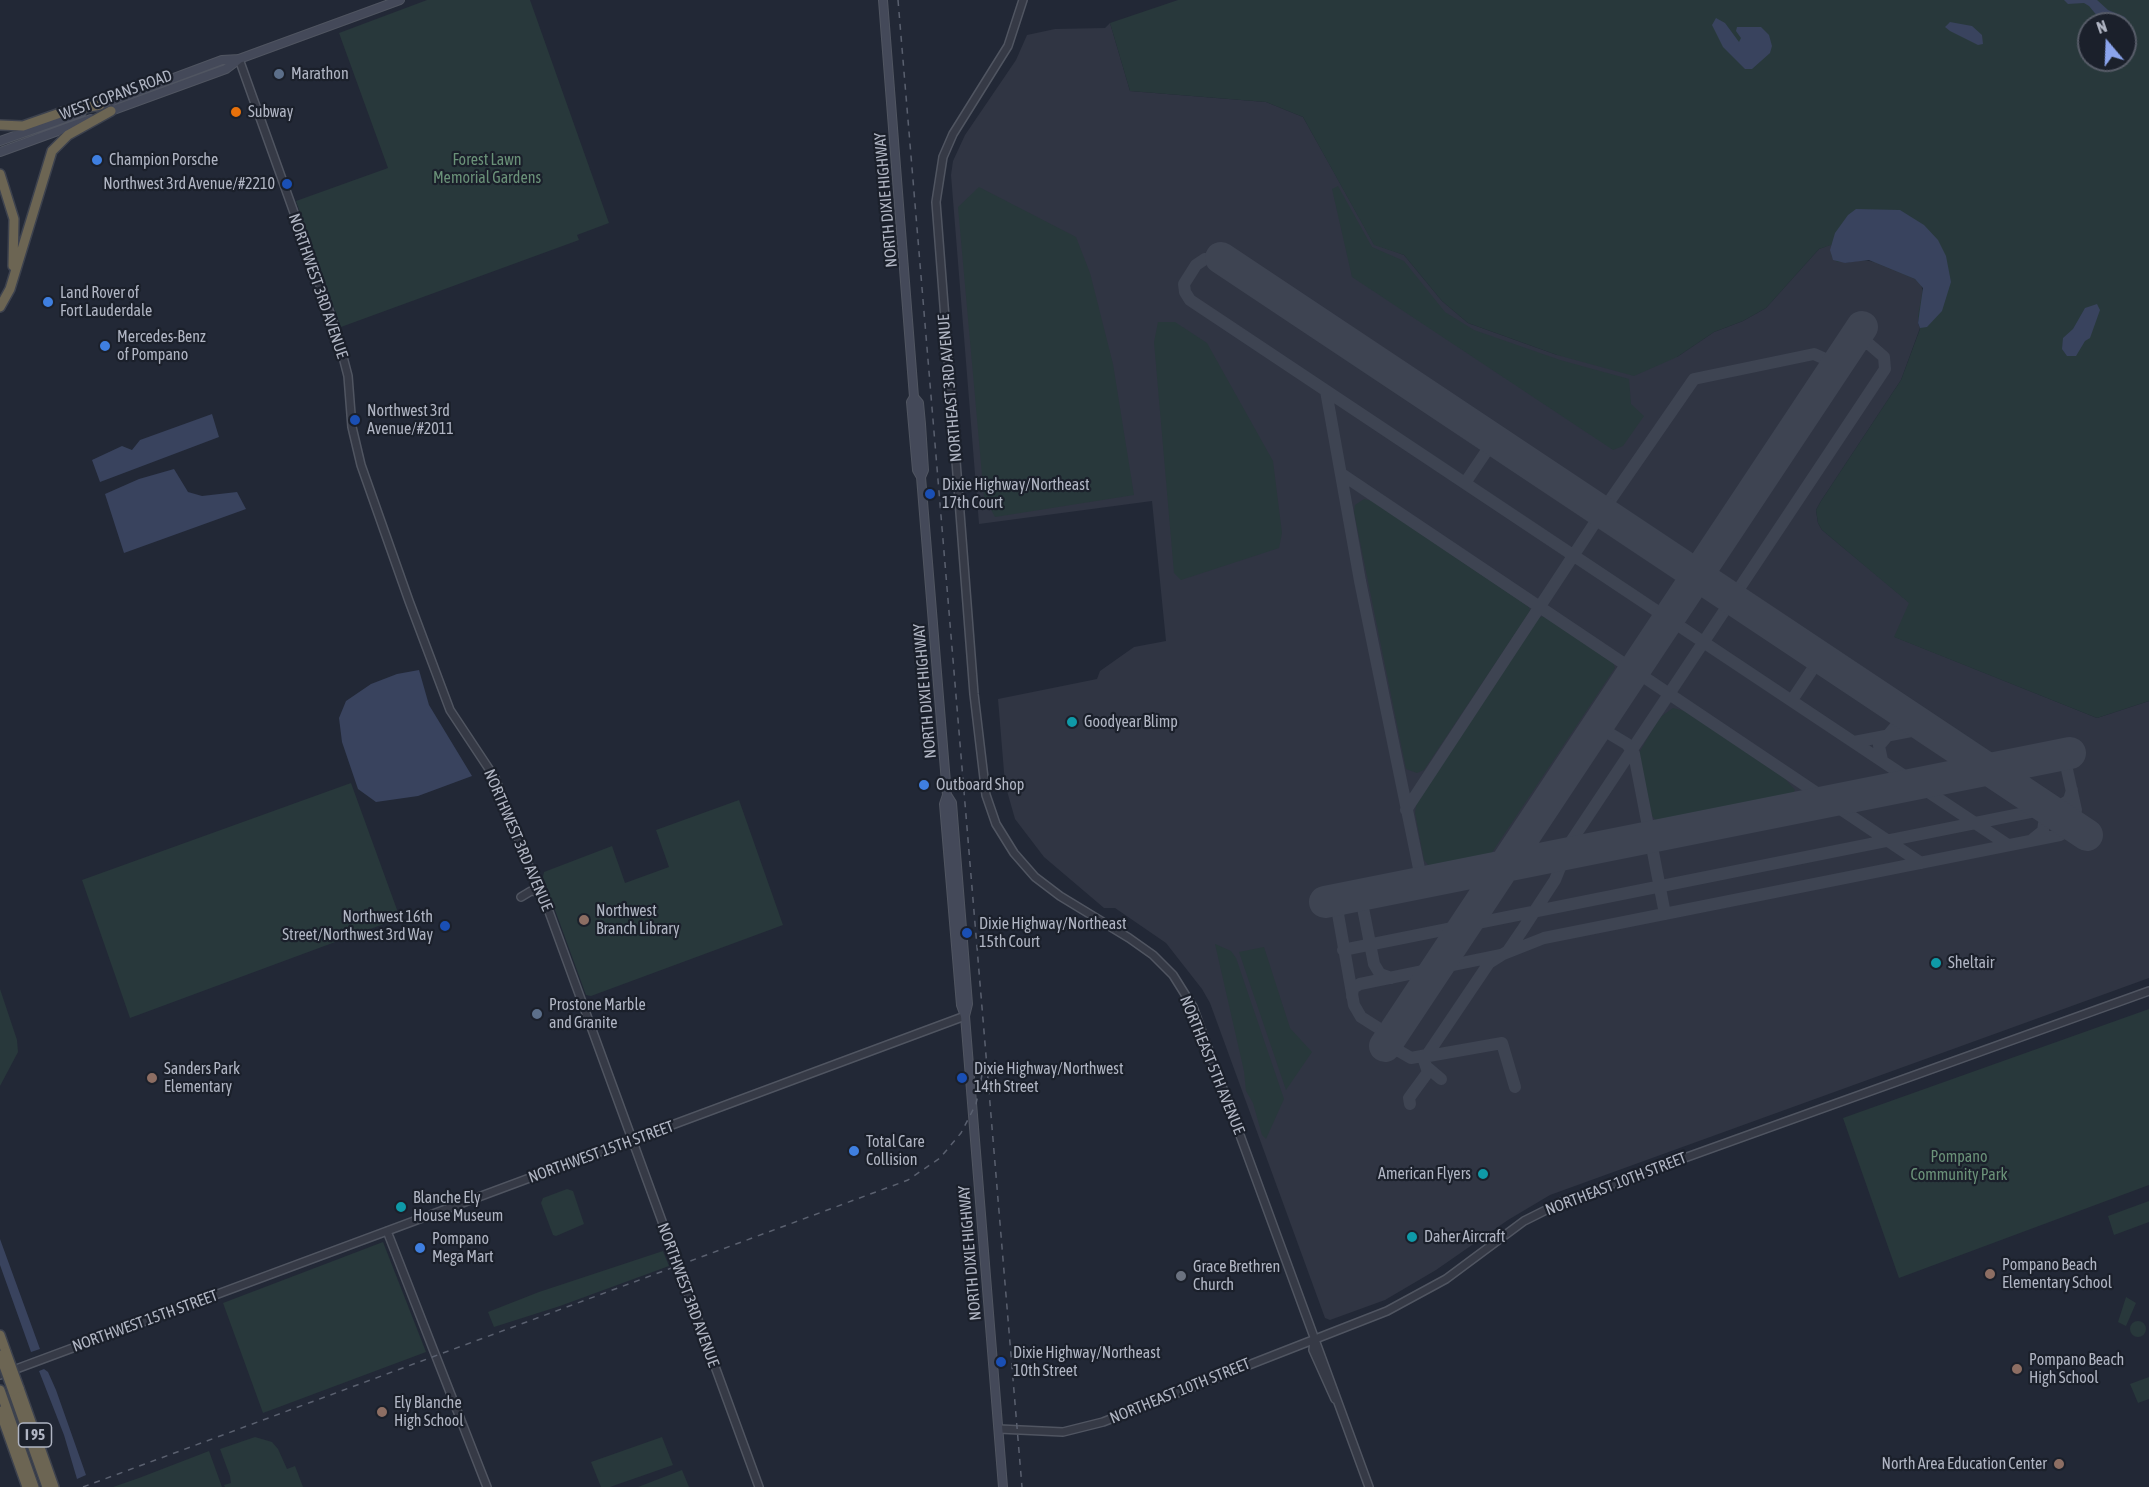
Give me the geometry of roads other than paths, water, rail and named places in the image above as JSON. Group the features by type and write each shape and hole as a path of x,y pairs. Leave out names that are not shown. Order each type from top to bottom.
{"highway":[{"path":"0,125 23,126 63,112 100,105"},
{"path":"0,306 10,289 52,152 68,135 111,111"},
{"path":"0,174 12,210 15,237 11,272 0,302"},
{"name":"I 95","path":"0,1335 3,1354 50,1485"},
{"path":"1,1393 34,1487"},
{"name":"I 95","path":"0,1411 27,1487"}],"main road":[{"name":"WEST COPANS ROAD","path":"0,141 222,60 239,59 400,0"},
{"name":"NORTH DIXIE HIGHWAY","path":"883,0 914,397 919,403 924,470 921,477 947,795 944,804 955,943 961,1005 965,1016 1003,1487"},
{"name":"WEST COPANS ROAD","path":"0,152 226,69 239,59"}],"street":[{"name":"NORTHEAST 3RD AVENUE","path":"986,795 974,694 936,202 937,183 950,142 1008,46 1023,0"},
{"name":"NORTHWEST 3RD AVENUE","path":"239,59 336,330 348,376 352,427 361,465 409,600 450,710 495,778 541,892 759,1487"},
{"name":"NORTHEAST 5TH AVENUE","path":"986,795 996,824 1014,852 1035,877 1060,896 1130,938 1153,955 1173,975 1192,1005 1369,1487"},
{"path":"521,897 531,891 541,892"},
{"name":"NORTHEAST 10TH STREET","path":"999,1429 1063,1432 1084,1428 1416,1297 1446,1279 1524,1221 1562,1202 2149,991"},
{"name":"NORTHWEST 15TH STREET","path":"0,1375 965,1016"},
{"path":"387,1231 487,1487"}],"water":[{"path":"2064,0 2097,0 2113,12 2094,12 2084,3 2068,4"},
{"path":"1716,18 1725,23 1739,42 1741,38 1736,31 1737,27 1761,27 1769,35 1772,46 1770,53 1752,69 1745,69 1723,47 1712,25"},
{"path":"1950,22 1972,26 1982,35 1983,44 1978,45 1950,31 1945,27"},
{"path":"1856,209 1900,210 1924,225 1938,240 1946,256 1951,282 1942,311 1927,327 1920,328 1918,323 1923,288 1915,279 1869,260 1845,263 1833,260 1830,250 1835,233 1848,215"},
{"path":"2097,304 2100,310 2090,338 2085,341 2076,356 2067,356 2062,349 2063,338 2073,329 2085,308"},
{"path":"212,414 219,437 100,482 92,460 122,446 132,450 140,440"},
{"path":"174,469 188,492 202,496 237,492 246,509 124,553 105,494 139,479"},
{"path":"419,670 429,705 472,776 418,796 376,802 358,789 342,742 339,718 346,701 371,684 397,674"},
{"path":"0,1239 40,1349 31,1352 0,1265"},
{"path":"44,1369 48,1372 56,1390 86,1475 77,1479 64,1435 39,1371"}],"railway":[{"path":"898,0 1022,1487"},
{"path":"83,1487 908,1180 940,1158 961,1133 976,1104 983,1070"}],"place":[{"name":"Marathon","path":"279,74"},
{"name":"Subway","path":"236,112"},
{"name":"Champion Porsche","path":"97,160"},
{"name":"Northwest 3rd Avenue/#2210","path":"287,184"},
{"name":"Land Rover of Fort Lauderdale","path":"48,302"},
{"name":"Mercedes-Benz of Pompano","path":"105,346"},
{"name":"Northwest 3rd Avenue/#2011","path":"355,420"},
{"name":"Dixie Highway/Northeast 17th Court","path":"930,494"},
{"name":"Goodyear Blimp","path":"1072,722"},
{"name":"Outboard Shop","path":"924,785"},
{"name":"Northwest Branch Library","path":"584,920"},
{"name":"Northwest 16th Street/Northwest 3rd Way","path":"445,926"},
{"name":"Dixie Highway/Northeast 15th Court","path":"967,933"},
{"name":"Sheltair","path":"1936,963"},
{"name":"Prostone Marble and Granite","path":"537,1014"},
{"name":"Sanders Park Elementary","path":"152,1078"},
{"name":"Dixie Highway/Northwest 14th Street","path":"962,1078"},
{"name":"Total Care Collision","path":"854,1151"},
{"name":"American Flyers","path":"1483,1174"},
{"name":"Blanche Ely House Museum","path":"401,1207"},
{"name":"Daher Aircraft","path":"1412,1237"},
{"name":"Pompano Mega Mart","path":"420,1248"},
{"name":"Pompano Beach Elementary School","path":"1990,1274"},
{"name":"Grace Brethren Church","path":"1181,1276"},
{"name":"Dixie Highway/Northeast 10th Street","path":"1001,1362"},
{"name":"Pompano Beach High School","path":"2017,1369"},
{"name":"Ely Blanche High School","path":"382,1412"},
{"name":"North Area Education Center","path":"2059,1464"}],"park label":[{"name":"Forest Lawn Memorial Gardens","path":"487,169"},
{"name":"Pompano Community Park","path":"1959,1166"}]}
